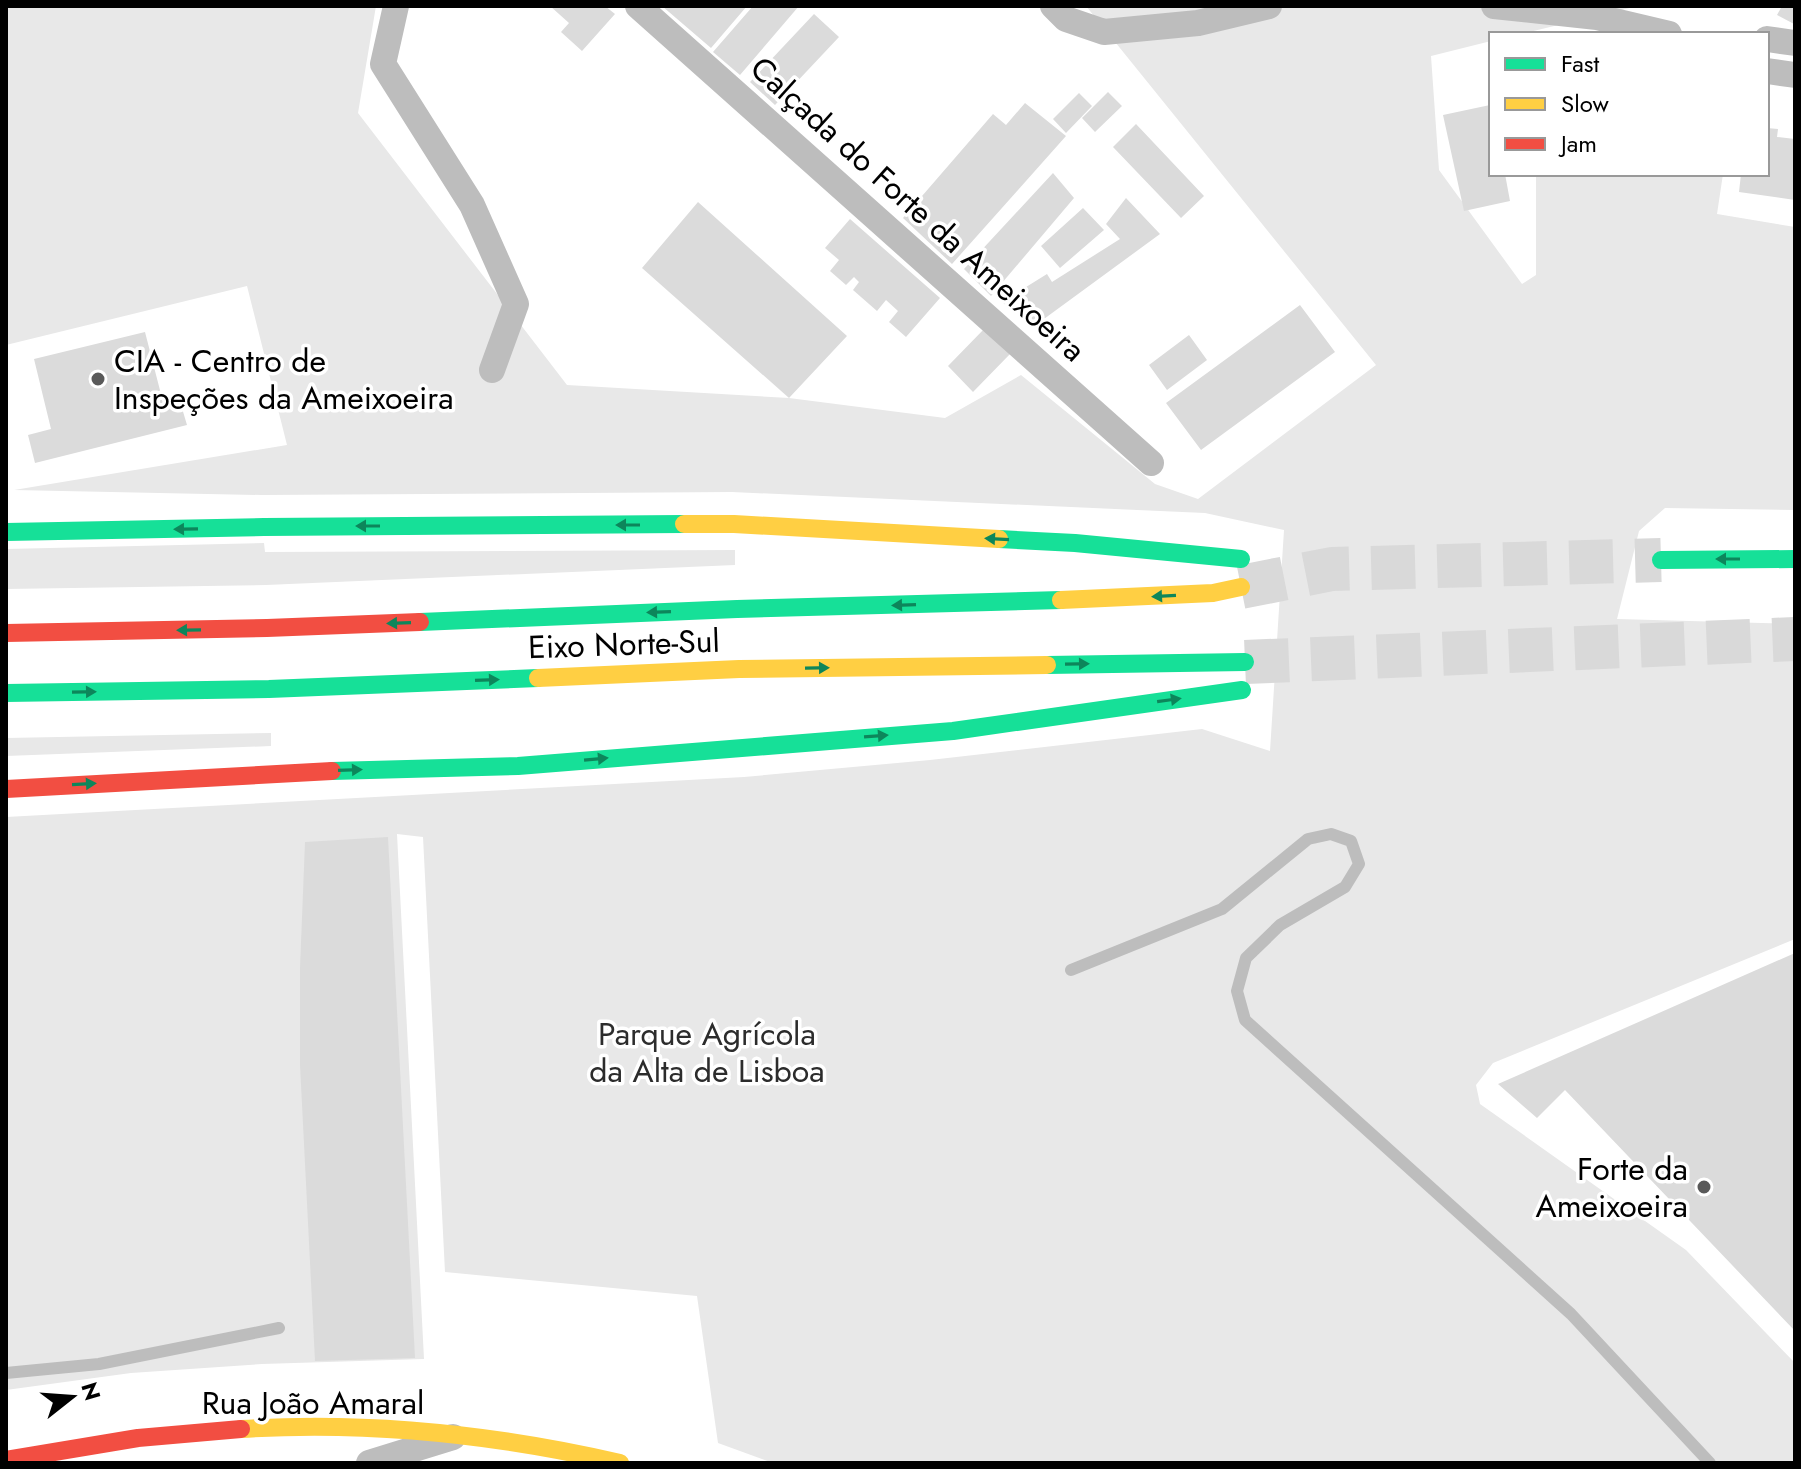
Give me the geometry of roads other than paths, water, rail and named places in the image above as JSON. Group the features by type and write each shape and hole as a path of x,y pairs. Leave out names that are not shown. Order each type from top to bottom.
{"main road":[{"path":"6,532 734,524 1075,543 1241,559"},
{"path":"1661,560 1795,559"},
{"name":"Eixo Norte-Sul","path":"6,633 267,628 737,609 1079,600 1213,593 1241,587"},
{"name":"Eixo Norte-Sul","path":"6,693 269,689 739,669 1245,662"},
{"path":"6,789 273,773 518,766 953,731 1242,690"},
{"name":"Rua João Amaral","path":"6,1460 64,1456 137,1437 218,1429 312,1427 460,1435 541,1445 620,1463"}],"street":[{"path":"396,6 383,64 472,205 516,304 492,370"},
{"name":"Calçada do Forte da Ameixoeira","path":"638,6 1151,463"},
{"path":"1053,6 1066,19 1104,32 1198,23 1269,6"},
{"path":"1494,6 1597,17 1661,32"},
{"path":"1769,39 1795,43"},
{"path":"1769,71 1795,75"},
{"path":"369,1463 460,1435"}],"lane":[{"path":"1071,970 1222,909 1308,839 1331,834 1351,841 1359,864 1345,887 1280,925 1246,958 1237,991 1245,1020 1571,1314 1710,1463"},
{"path":"6,1373 99,1364 279,1328"}],"tunnel":[{"path":"1241,587 1332,569 1661,560"},
{"path":"1245,662 1795,639"}],"place":[{"name":"CIA - Centro de Inspeções da Ameixoeira","path":"98,379"},
{"name":"Forte da Ameixoeira","path":"1704,1187"}],"park label":[{"name":"Parque Agrícola da Alta de Lisboa","path":"707,1052"}]}
